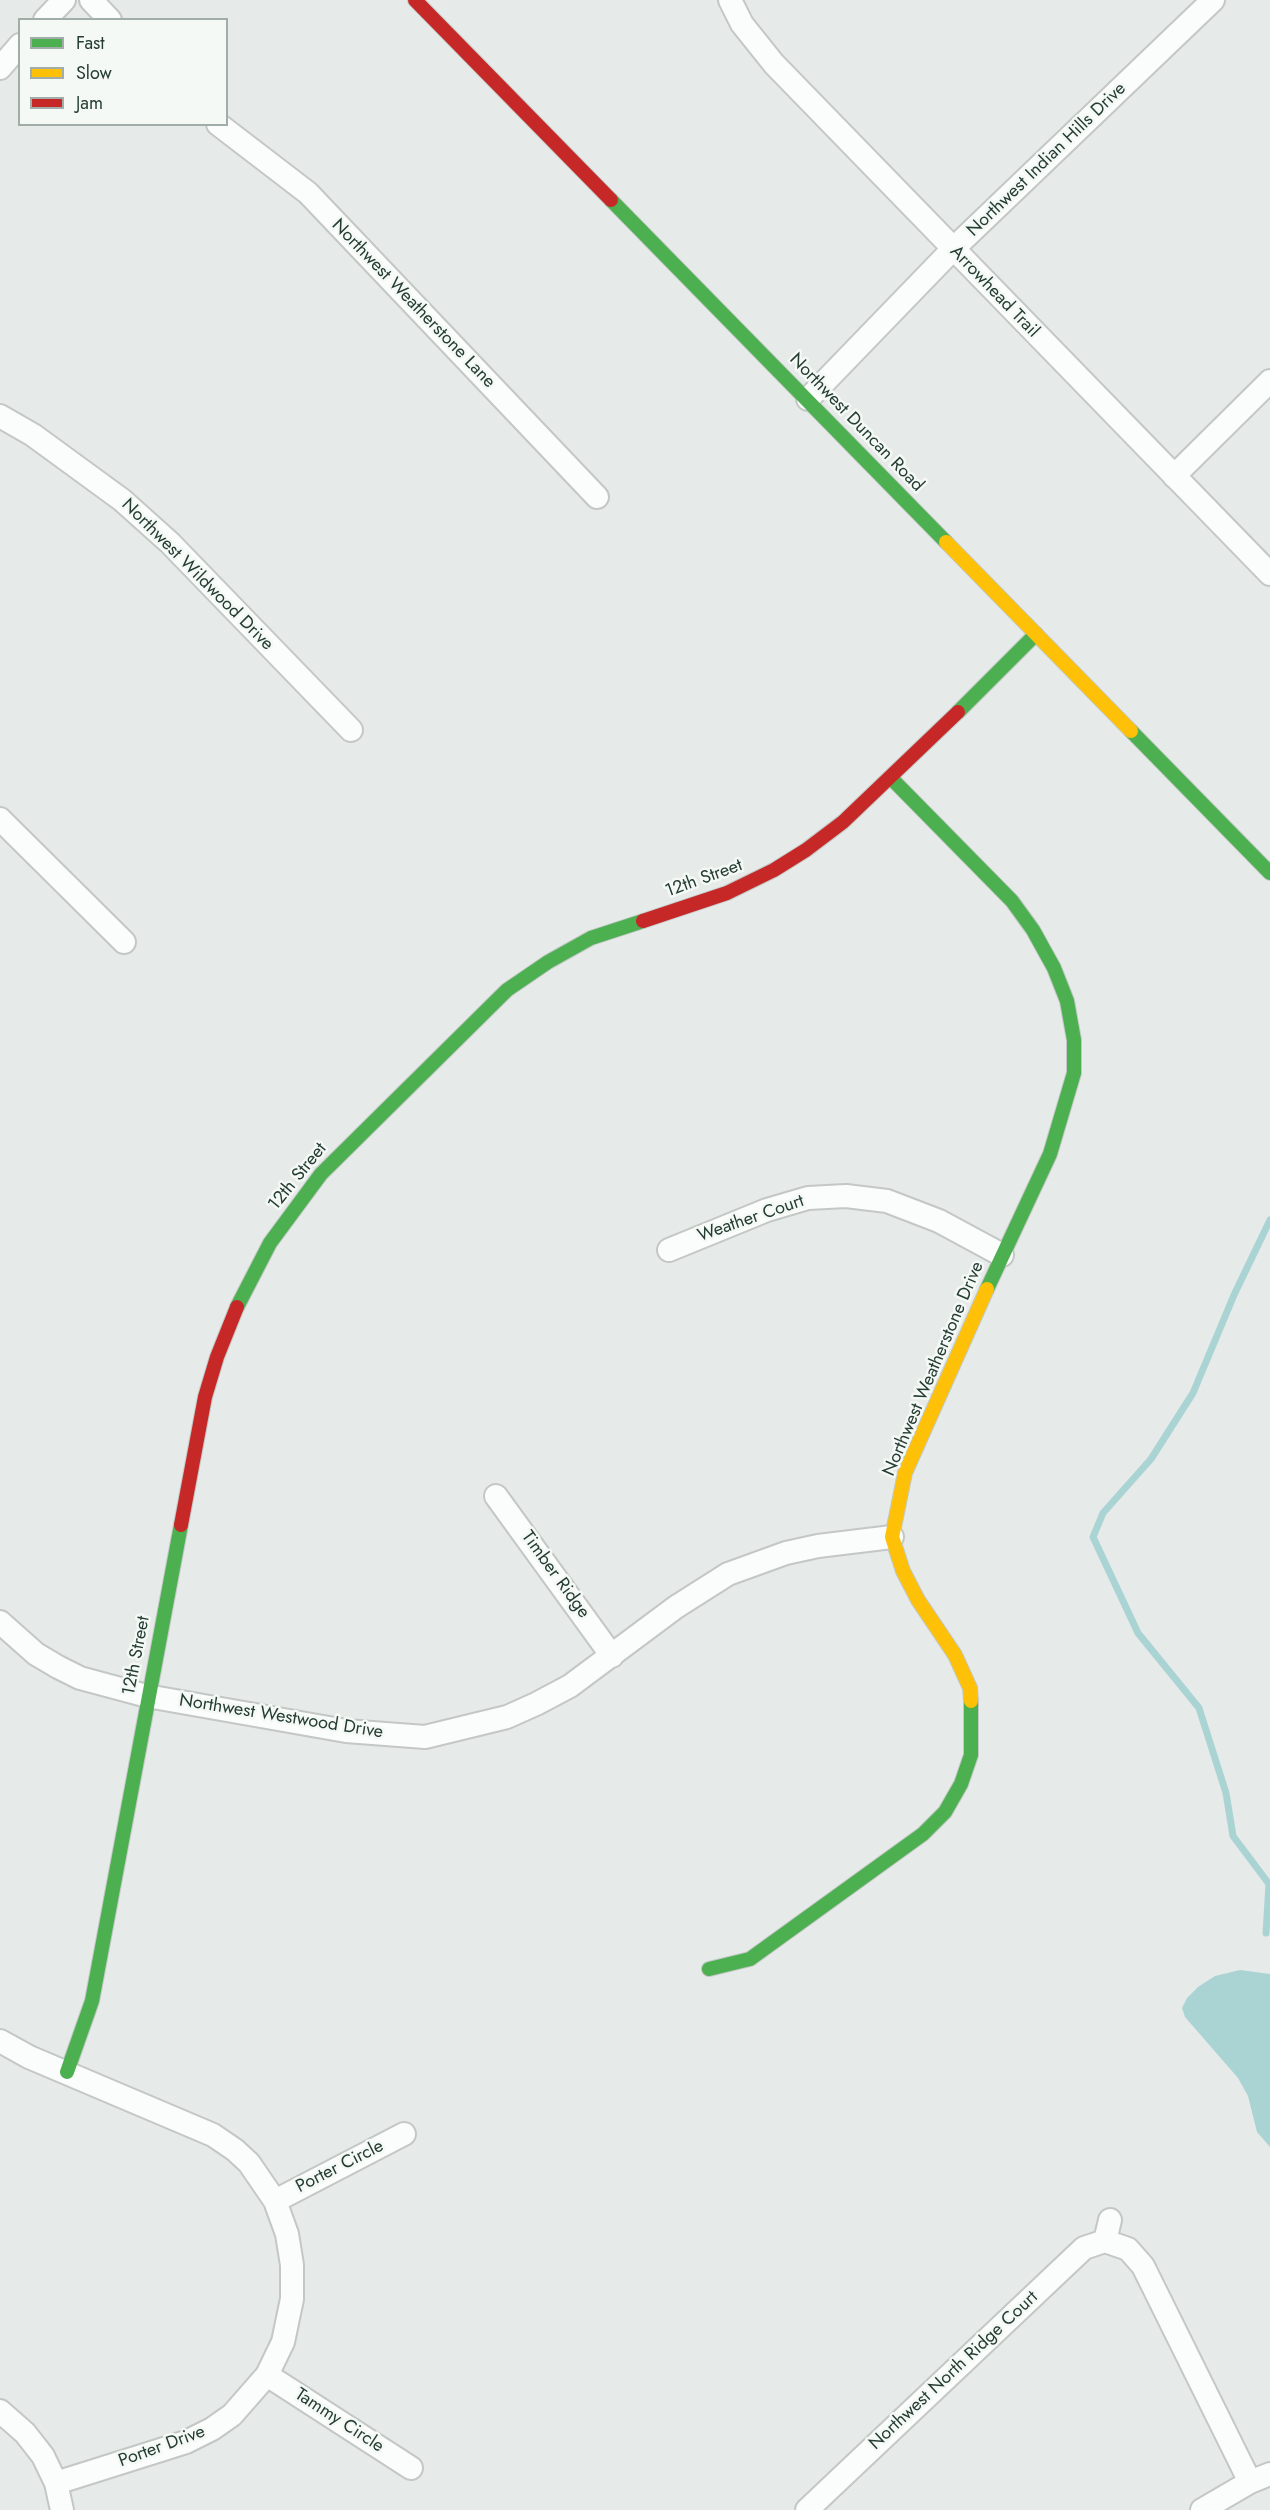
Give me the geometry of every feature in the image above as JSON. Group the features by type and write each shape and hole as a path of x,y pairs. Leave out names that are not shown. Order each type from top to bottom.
{"street":[{"path":"47,18 64,0"},
{"path":"91,0 108,18"},
{"name":"Northwest Duncan Road","path":"415,0 1270,873"},
{"name":"Arrowhead Trail","path":"729,0 742,24 774,64 952,250 1270,574"},
{"name":"Northwest Indian Hills Drive","path":"808,399 952,250 1214,0"},
{"path":"0,68 18,47"},
{"name":"Northwest Weatherstone Lane","path":"221,126 308,193 597,497"},
{"path":"1174,476 1270,381"},
{"name":"Northwest Wildwood Drive","path":"0,416 42,441 122,500 170,543 351,730"},
{"name":"12th Street","path":"67,2072 92,2001 147,1696 205,1397 217,1357 240,1300 263,1254 321,1174 507,990 591,938 727,893 774,870 843,822 891,778 1036,634"},
{"name":"Northwest Weatherstone Drive","path":"709,1969 750,1959 923,1834 945,1812 961,1784 970,1755 973,1721 970,1688 955,1655 918,1600 903,1571 892,1537 905,1473 1002,1255 1050,1154 1065,1111 1074,1073 1074,1040 1067,1001 1054,968 1033,930 1012,901 891,778"},
{"path":"0,819 124,942"},
{"name":"Weather Court","path":"669,1250 767,1210 808,1198 846,1196 887,1201 939,1221 1002,1255"},
{"name":"Timber Ridge","path":"496,1496 612,1656"},
{"name":"Northwest Westwood Drive","path":"0,1622 36,1654 80,1678 147,1696 346,1731 425,1737 507,1717 570,1686 676,1606 728,1574 786,1553 818,1546 892,1537"},
{"name":"Porter Drive","path":"0,2041 29,2057 213,2135 249,2163 275,2201 287,2234 292,2265 292,2299 283,2342 267,2375 232,2415 212,2429 186,2442 56,2483"},
{"name":"Porter Circle","path":"275,2201 404,2134"},
{"name":"Northwest North Ridge Court","path":"807,2510 1084,2248 1108,2230 1143,2266 1260,2478"},
{"name":"Tammy Circle","path":"267,2375 411,2468"},
{"path":"0,2410 25,2433 44,2456 56,2483 62,2510"},
{"path":"1202,2510 1260,2478"}],"water":[{"path":"1240,1970 1270,1974 1270,2147 1257,2132 1248,2096 1238,2078 1185,2017 1182,2008 1187,1998 1198,1987 1215,1976"}],"waterway":[{"path":"1266,1933 1269,1884 1233,1836 1226,1793 1199,1708 1138,1633 1093,1537 1103,1513 1151,1459 1193,1393 1234,1295 1270,1220"}],"traffic: fast":[{"path":"611,200 946,542"},
{"path":"958,712 1036,634"},
{"path":"1131,731 1270,873"},
{"path":"891,778 1012,901 1033,930 1054,968 1067,1001 1074,1040 1074,1073 1050,1154 987,1289"},
{"path":"237,1307 270,1243 321,1174 507,990 548,962 591,938 643,921"},
{"path":"67,2072 92,2001 181,1525"},
{"path":"709,1969 750,1959 923,1834 945,1812 961,1784 971,1755 971,1701"}],"traffic: slow":[{"path":"946,542 1131,731"},
{"path":"971,1701 970,1688 955,1655 918,1600 903,1571 892,1537 905,1473 987,1289"}],"traffic: jam":[{"path":"415,0 611,200"},
{"path":"643,921 727,893 774,870 806,850 843,822 958,712"},
{"path":"181,1525 205,1397 217,1357 237,1307"}]}
